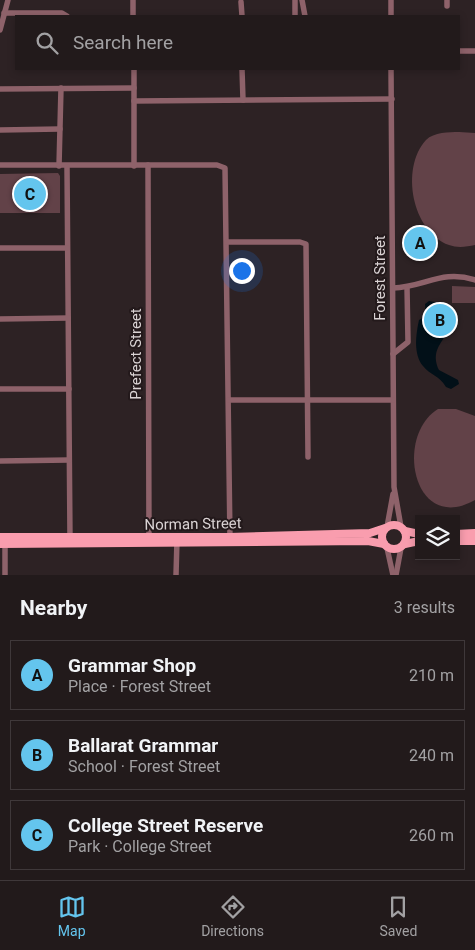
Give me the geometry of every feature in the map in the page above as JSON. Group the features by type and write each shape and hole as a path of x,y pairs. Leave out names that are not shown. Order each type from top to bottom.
{"main road":[{"path":"415,533 403,529 396,524 386,528 382,536 386,546 403,546 415,542"},
{"name":"Norman Street","path":"230,540 370,533 386,528"},
{"path":"403,529 403,546"},
{"path":"460,534 475,533"},
{"name":"Norman Street","path":"3,540 368,541 386,546"},
{"path":"460,541 475,541"}],"street":[{"path":"0,30 8,0"},
{"path":"133,0 133,15"},
{"path":"295,0 295,15"},
{"path":"302,0 305,15"},
{"path":"391,0 391,15"},
{"path":"241,2 242,15"},
{"path":"4,13 62,13 65,15"},
{"path":"460,52 475,51"},
{"path":"134,70 134,166"},
{"path":"242,70 243,100"},
{"name":"Forest Street","path":"392,70 394,487 403,529"},
{"path":"59,166 61,88"},
{"path":"0,89 134,88"},
{"path":"134,101 392,99"},
{"path":"0,130 60,129"},
{"path":"0,166 217,165 225,168 230,540"},
{"path":"67,166 70,541"},
{"name":"Prefect Street","path":"148,166 149,540"},
{"path":"227,242 307,242 308,456"},
{"path":"0,248 67,248"},
{"path":"393,288 424,283 442,276 461,275 475,280"},
{"path":"393,354 408,342 407,287"},
{"path":"0,319 68,318"},
{"path":"0,389 68,389"},
{"path":"229,400 393,400"},
{"path":"0,461 69,460"},
{"name":"Forest Street","path":"386,528 394,487"},
{"path":"3,540 6,575"},
{"path":"176,575 177,540"},
{"path":"386,546 395,575"},
{"path":"395,575 403,546"}],"shaded area":[{"path":"475,133 475,245 455,247 436,238 426,227 414,198 412,182 413,166 418,152 426,140 437,134"},
{"path":"58,173 60,176 60,213 0,213 0,174"},
{"path":"452,286 475,287 475,303 452,303"},
{"path":"429,301 440,303 447,315 447,332 437,352 436,360 439,370 458,380 459,384 451,389 446,387 426,369 418,356 416,338 419,320 426,316 425,304"},
{"path":"438,409 456,409 475,416 475,500 454,507 437,504 424,494 417,478 414,459 416,440 424,422"}],"place":[{"name":"College Street Reserve","path":"30,194"},
{"name":"Grammar Shop","path":"420,243"},
{"name":"Ballarat Grammar","path":"440,320"}]}
